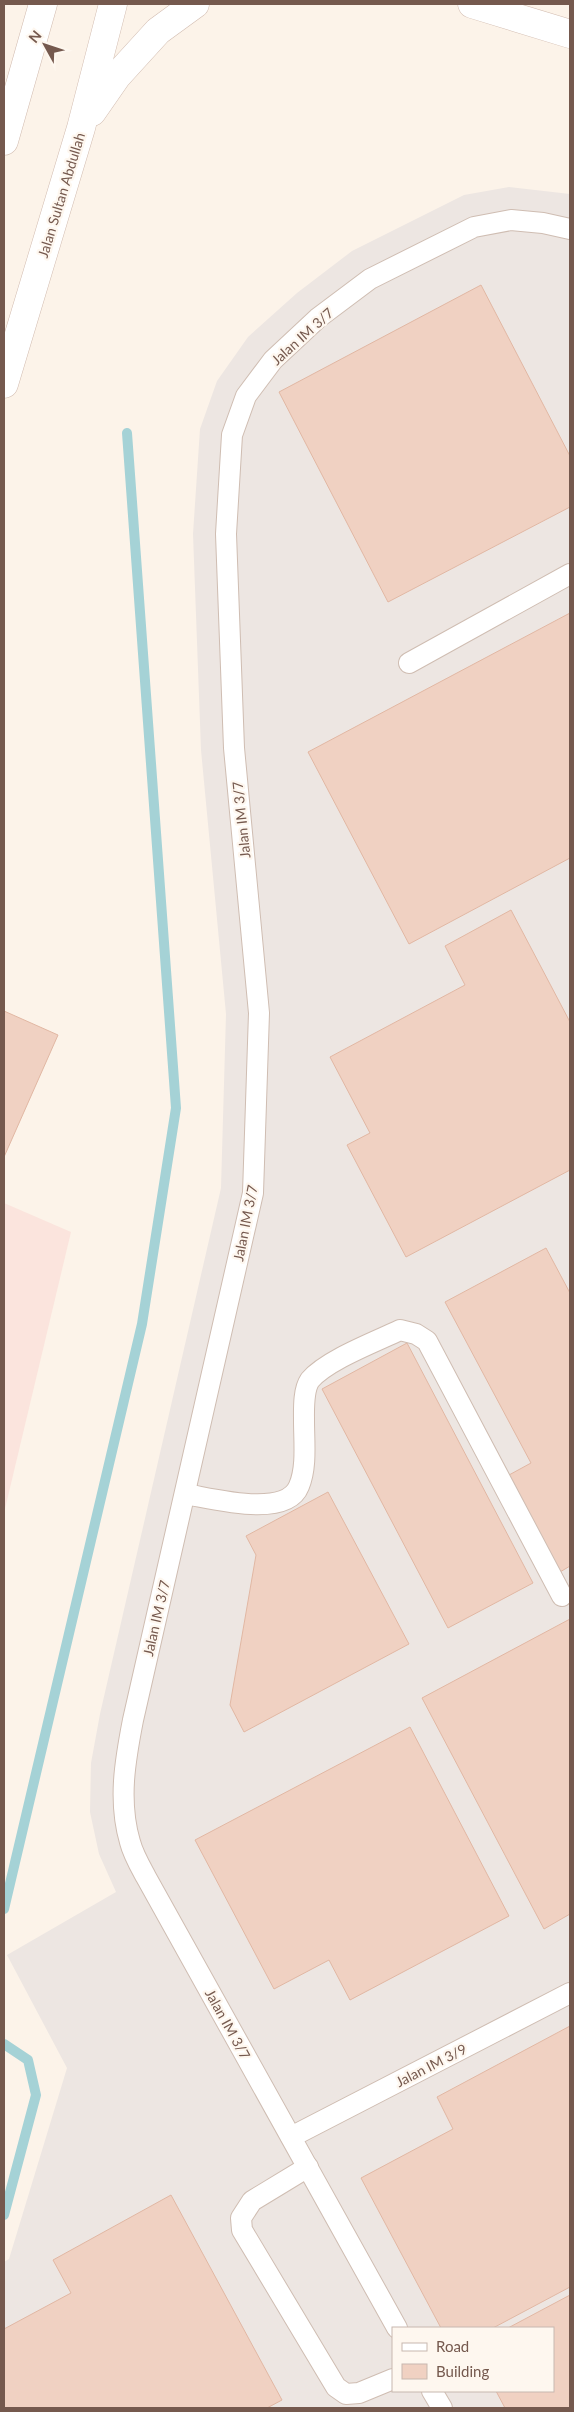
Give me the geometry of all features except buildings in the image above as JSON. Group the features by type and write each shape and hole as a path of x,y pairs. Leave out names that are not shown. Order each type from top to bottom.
{"main road":[{"path":"4,141 43,4"},
{"name":"Jalan Sultan Abdullah","path":"4,384 81,128 113,4"},
{"path":"81,128 117,76 158,31 195,4"},
{"path":"472,4 570,34"}],"lane":[{"name":"Jalan IM 3/7","path":"396,2327 146,1877 130,1843 123,1809 124,1767 133,1720 253,1193 259,1013 234,748 226,534 232,435 246,396 273,360 318,318 370,279 474,227 511,220 543,223 570,229"},
{"path":"409,663 570,574"},
{"path":"184,1494 252,1504 280,1503 291,1496 299,1487 304,1462 304,1407 309,1382 322,1368 400,1330 416,1334 427,1341 562,1596"},
{"name":"Jalan IM 3/9","path":"291,2137 570,1993"},
{"path":"308,2167 252,2201 241,2218 242,2230 336,2387 346,2394 359,2393 392,2379"},
{"path":"433,2392 442,2408"}],"shaded area":[{"path":"509,187 570,194 570,2408 4,2408 4,2262 9,2259 67,2068 7,1955 116,1892 99,1854 90,1812 91,1763 100,1714 221,1188 226,1014 201,750 193,534 200,429 217,381 248,337 297,293 352,251 464,195"},
{"path":"4,1203 71,1232 4,1513"}],"waterway":[{"path":"4,1909 142,1324 176,1108 127,433"},
{"path":"4,2044 28,2060 36,2095 4,2215"}]}
